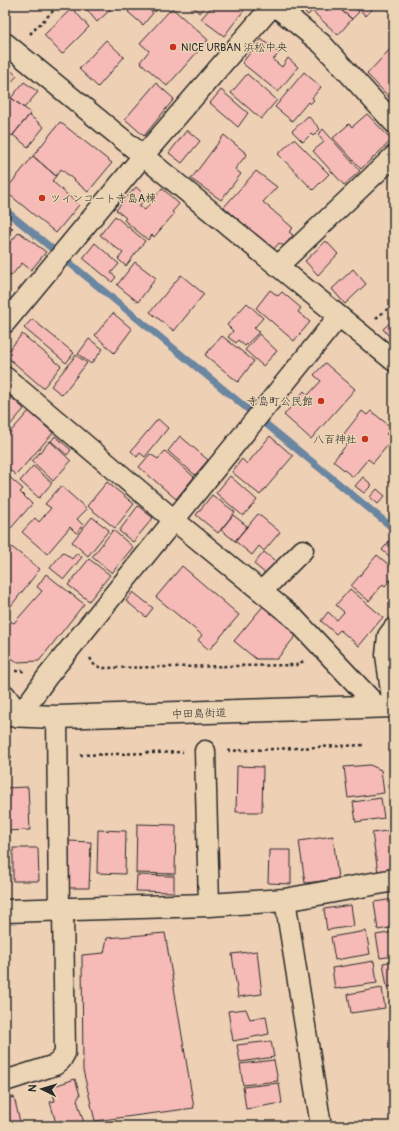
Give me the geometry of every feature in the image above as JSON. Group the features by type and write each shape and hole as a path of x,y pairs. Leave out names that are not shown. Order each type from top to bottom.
{"street":[{"path":"5,323 143,156 273,5 322,44 394,123"},
{"path":"10,47 394,361"},
{"path":"278,266 394,156"},
{"path":"5,695 12,715 47,677 340,316"},
{"path":"5,377 174,520 294,618 388,706"},
{"path":"262,592 303,550"},
{"path":"388,706 386,655 388,636 394,628"},
{"name":"中田島街道","path":"12,715 57,717 388,706"},
{"path":"5,1081 55,1065 62,1060 65,1053 57,717"},
{"path":"205,751 209,905"},
{"path":"5,911 209,905 285,900 394,880"},
{"path":"285,900 321,1126"}],"path":[{"path":"10,47 59,5"},
{"path":"89,655 95,666 104,668 298,665 306,659"},
{"path":"5,757 12,757"}],"building":[{"path":"83,5 106,5 110,10 97,22"},
{"path":"134,5 144,5 153,13 143,25 128,12"},
{"path":"149,5 162,5 155,12"},
{"path":"192,5 206,5 199,13"},
{"path":"213,5 248,5 224,36 201,19"},
{"path":"297,5 335,5 352,19 338,35 312,11 308,15"},
{"path":"335,5 351,5 359,12 352,19"},
{"path":"354,5 376,5 366,16"},
{"path":"72,8 89,27 62,54 44,35"},
{"name":"NICE URBAN 浜松中央","path":"172,8 208,40 167,86 140,62 149,51 140,43"},
{"path":"261,39 279,53 273,60 282,67 288,58 298,67 278,92 242,63"},
{"path":"106,40 124,57 98,87 79,69"},
{"path":"393,46 394,91 389,97 367,74"},
{"path":"5,65 17,76 5,89"},
{"path":"304,72 321,87 312,98 314,100 310,104 308,102 292,121 275,107"},
{"path":"247,74 277,100 261,119 231,93"},
{"path":"24,82 38,92 24,108 11,98"},
{"path":"156,83 174,99 144,136 125,119"},
{"path":"221,90 248,113 238,127 210,103"},
{"path":"9,96 31,113 12,136 5,130 5,101"},
{"path":"367,114 392,140 361,169 333,138 349,124 352,127"},
{"path":"29,115 44,127 28,147 13,135"},
{"path":"308,116 320,129 313,136 311,134 303,142 292,131"},
{"path":"60,122 112,163 88,192 61,169 56,176 33,156"},
{"path":"323,129 360,171 344,185 313,151 324,142 318,135"},
{"path":"187,130 200,141 182,163 169,153"},
{"path":"224,135 247,154 235,169 241,174 221,200 191,179"},
{"path":"294,139 329,174 313,190 278,154"},
{"name":"ツインコート寺島A棟","path":"33,156 56,176 52,181 79,205 56,233 5,191"},
{"path":"256,171 277,187 263,202 293,228 289,232 293,235 284,246 279,243 273,250 224,207"},
{"path":"136,187 147,197 139,206 145,210 162,188 179,204 172,212 174,214 154,237 152,235 148,240 124,220 126,218 116,210"},
{"path":"115,216 145,241 126,266 118,259 123,253 100,235"},
{"path":"5,223 13,228 5,237"},
{"path":"19,232 46,252 31,270 22,263 11,276 5,271 5,249"},
{"path":"326,241 338,254 318,275 305,261"},
{"path":"95,243 119,264 111,273 116,277 112,282 83,258"},
{"path":"135,262 156,278 138,302 117,285"},
{"path":"353,269 366,284 345,304 332,289"},
{"path":"181,275 204,294 174,331 150,312"},
{"path":"270,290 278,296 282,292 301,308 298,312 310,322 294,341 256,308"},
{"path":"247,303 263,318 254,328 259,332 245,346 238,340 236,343 228,337 233,331 227,325"},
{"path":"113,313 132,329 114,353 95,335"},
{"path":"32,319 74,353 66,363 24,328"},
{"path":"394,319 394,341 393,341 383,329"},
{"path":"22,334 61,366 43,388 5,355"},
{"path":"259,334 277,351 263,366 245,350"},
{"path":"222,336 254,361 238,382 205,355"},
{"path":"89,339 103,349 91,364 78,354"},
{"path":"76,355 87,363 62,395 51,386"},
{"path":"325,363 355,389 311,439 284,415 304,391 308,395 321,381 314,375"},
{"path":"11,397 24,409 5,431 5,404"},
{"path":"29,411 53,433 16,475 5,466 5,451 7,448 5,447 5,438"},
{"path":"362,411 367,415 371,411 392,428 386,434 393,439 373,463 368,459 353,477 333,461 349,442 342,436"},
{"path":"158,419 168,428 145,457 140,453 137,457 131,451"},
{"path":"55,436 71,450 67,455 51,441"},
{"path":"180,436 208,460 195,475 168,451"},
{"path":"270,436 293,456 260,495 232,472 242,459 247,464"},
{"path":"50,441 71,461 53,481 32,461"},
{"path":"165,451 194,477 176,499 139,467 150,454 158,459"},
{"path":"33,466 52,483 39,498 20,481"},
{"path":"5,473 23,489 20,492 32,504 11,528 5,523"},
{"path":"230,476 257,500 243,516 216,493"},
{"path":"363,477 372,485 364,493 355,486"},
{"path":"107,482 134,504 115,528 87,506"},
{"path":"61,486 87,509 77,519 83,525 76,533 70,527 47,554 22,532 35,518 39,522 51,508 45,504"},
{"path":"377,489 385,496 378,504 370,497"},
{"path":"212,495 235,512 218,533 196,515"},
{"path":"138,506 153,518 133,542 119,531"},
{"path":"258,514 280,532 264,551 259,546 252,555 235,541"},
{"path":"233,515 247,526 235,541 221,530"},
{"path":"92,517 109,530 88,556 72,542"},
{"path":"113,530 133,547 112,573 92,557"},
{"path":"391,539 394,541 394,560 382,550"},
{"path":"5,542 40,569 7,611 5,610"},
{"path":"63,552 72,559 77,553 82,557 64,579 50,568"},
{"path":"264,552 278,563 267,575 254,564"},
{"path":"377,555 394,569 394,576 385,586 383,584 369,601 351,586"},
{"path":"89,559 110,575 89,601 68,585"},
{"path":"182,566 239,615 209,650 198,640 202,635 156,597"},
{"path":"46,574 84,604 39,661 17,662 5,653 5,627 10,621 14,623 42,591 37,587"},
{"path":"350,589 383,617 359,646 340,630 336,634 321,621 328,612 337,620 344,612 336,605"},
{"path":"133,592 153,608 146,617 126,601"},
{"path":"264,605 298,633 277,659 256,659 234,641"},
{"path":"370,765 381,770 384,793 348,798 344,767"},
{"path":"237,766 263,767 262,812 236,812"},
{"path":"28,787 30,830 5,831 5,788"},
{"path":"381,798 384,818 356,822 353,802"},
{"path":"137,824 176,825 175,874 136,873"},
{"path":"98,830 126,831 125,874 97,873"},
{"path":"394,830 394,870 378,872 372,833"},
{"path":"333,836 338,879 305,883 299,841"},
{"path":"69,841 91,842 89,888 68,888"},
{"path":"13,848 38,848 39,881 13,881"},
{"path":"269,850 291,850 291,884 268,883"},
{"path":"137,875 174,876 174,892 136,891"},
{"path":"394,899 394,927 378,930 374,902"},
{"path":"351,905 354,926 327,930 324,909"},
{"path":"366,931 370,954 335,960 331,937"},
{"path":"394,932 394,956 380,958 376,935"},
{"path":"165,933 194,1108 95,1121 83,1070 82,955 104,953 107,938"},
{"path":"257,951 262,994 238,997 232,954"},
{"path":"374,961 377,983 335,989 332,968"},
{"path":"394,961 394,986 387,987 383,963"},
{"path":"382,988 385,1008 351,1013 348,994"},
{"path":"246,1009 250,1019 266,1016 269,1034 233,1041 228,1011"},
{"path":"271,1041 274,1057 240,1062 237,1045"},
{"path":"274,1060 278,1081 243,1085 240,1064"},
{"path":"75,1079 80,1095 77,1100 85,1126 63,1126 61,1120 56,1123 50,1102 55,1101 51,1087"},
{"path":"279,1083 282,1103 246,1109 243,1087"},
{"path":"14,1097 21,1126 5,1126 5,1099"}],"waterway":[{"path":"5,210 394,529"}],"place":[{"name":"NICE URBAN 浜松中央","path":"173,47"},
{"name":"ツインコート寺島A棟","path":"42,198"},
{"name":"寺島町公民館","path":"321,401"},
{"name":"八百神社","path":"365,439"}]}
